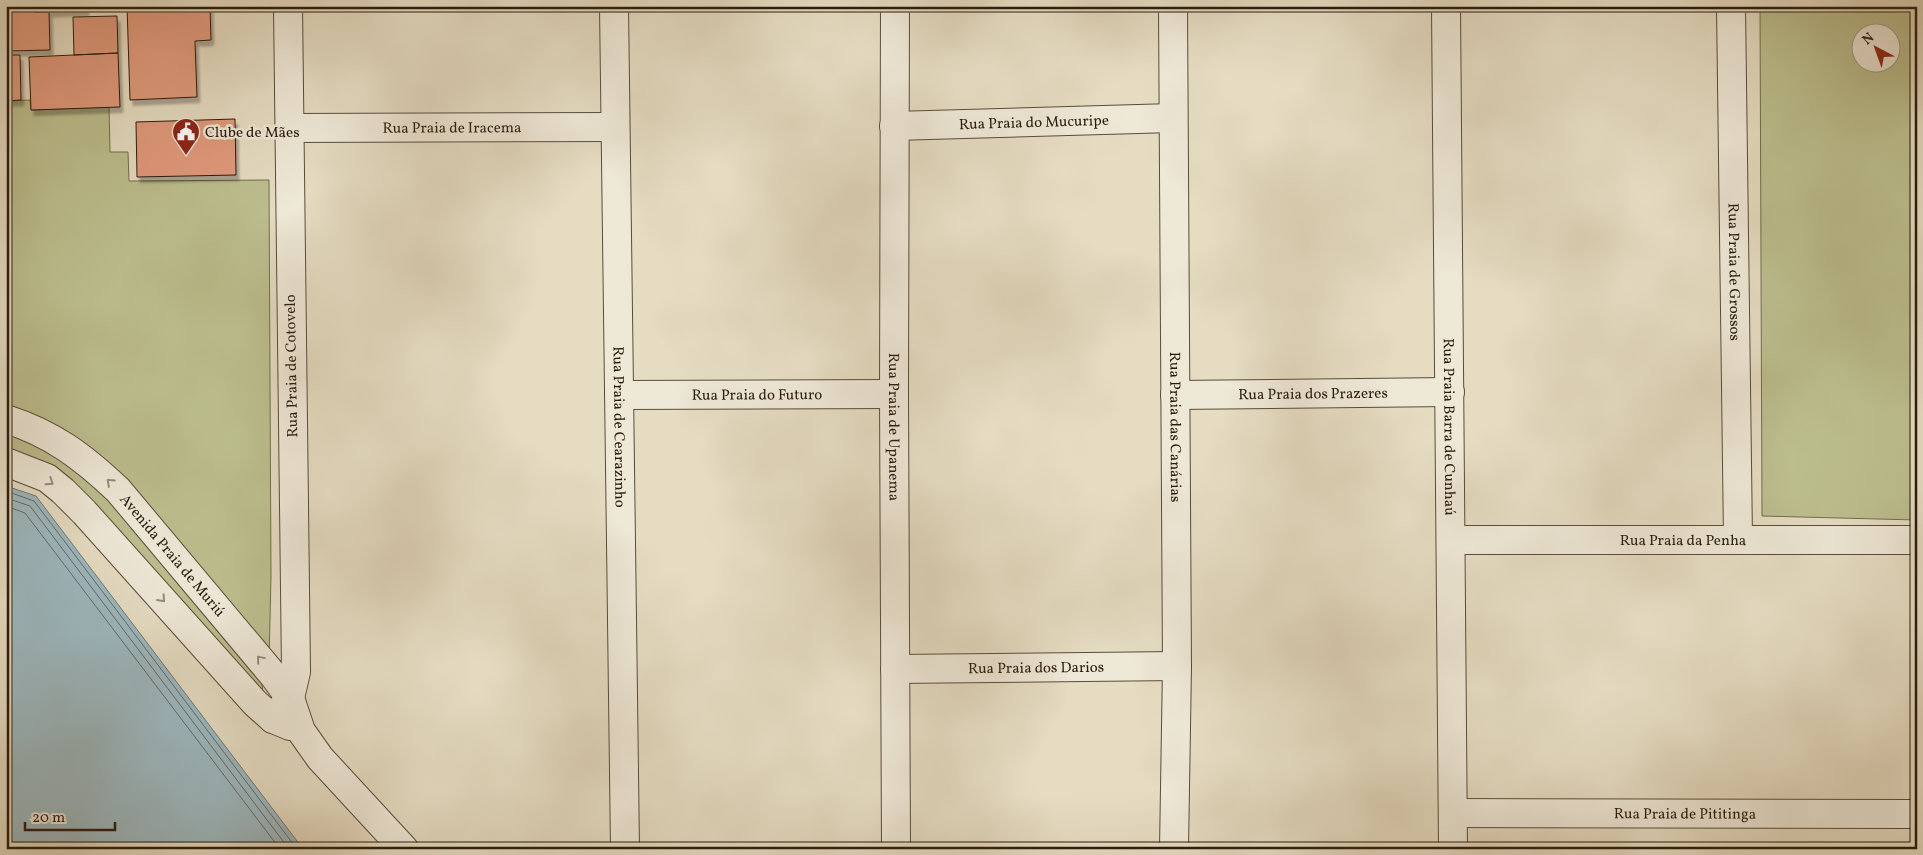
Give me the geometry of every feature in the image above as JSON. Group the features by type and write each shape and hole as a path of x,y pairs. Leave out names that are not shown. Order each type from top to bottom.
{"street":[{"name":"Rua Praia de Cotovelo","path":"273,719 290,698 296,672 288,6"},
{"name":"Rua Praia de Cearazinho","path":"614,6 625,849"},
{"name":"Rua Praia de Upanema","path":"895,6 896,849"},
{"name":"Rua Praia das Canárias","path":"1173,6 1177,666 1174,849"},
{"name":"Rua Praia Barra de Cunhaú","path":"1446,6 1453,849"},
{"name":"Rua Praia de Grossos","path":"1731,6 1738,539"},
{"name":"Rua Praia do Mucuripe","path":"894,126 1173,118"},
{"name":"Rua Praia de Iracema","path":"290,128 615,127"},
{"name":"Rua Praia dos Prazeres","path":"1175,395 1450,392"},
{"name":"Rua Praia do Futuro","path":"619,395 894,394"},
{"name":"Avenida Praia de Muriú","path":"6,419 65,445 118,490 274,676 290,698 301,731 320,758 404,849"},
{"path":"6,462 47,478 63,491 255,703 273,719 301,731"},
{"name":"Rua Praia da Penha","path":"1451,540 1917,540"},
{"name":"Rua Praia dos Darios","path":"895,669 1177,666"},
{"name":"Rua Praia de Pititinga","path":"1454,813 1917,814"}],"green space":[{"path":"1760,6 1917,6 1917,520 1762,516"},
{"path":"30,100 31,110 109,107 110,152 128,152 129,181 269,180 271,576 269,662 193,565 6,408 6,101"},
{"path":"6,430 93,474 253,671 262,684 263,693 6,452"}],"water":[{"path":"6,486 36,496 303,849 6,849"}],"building":[{"path":"7,6 34,6 34,12 49,12 50,50 8,51"},
{"path":"34,6 86,6 86,10 34,12"},
{"path":"127,6 210,6 211,40 195,41 197,97 130,100"},
{"path":"117,16 118,53 74,55 73,17"},
{"path":"118,53 120,107 31,110 29,57"},
{"path":"6,55 20,55 21,100 6,101"},
{"name":"Clube de Mães","path":"235,119 236,175 137,177 136,122"}],"place":[{"name":"Clube de Mães","path":"186,156"}]}
